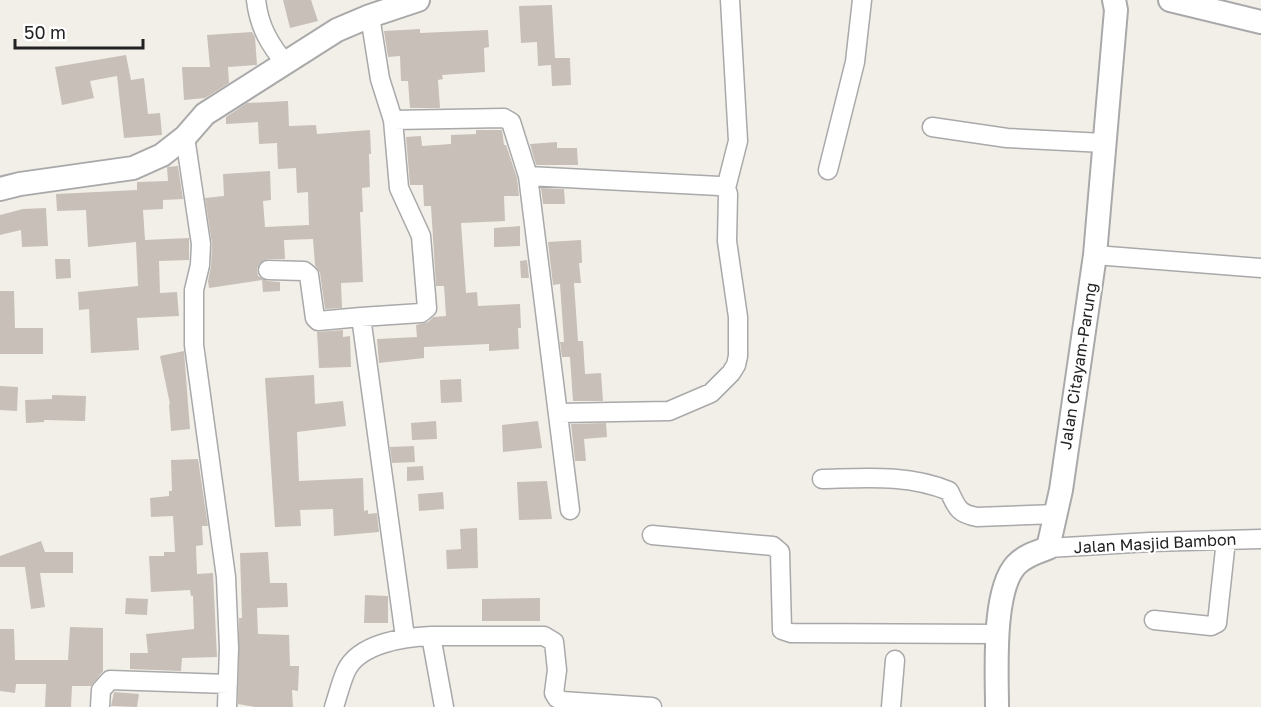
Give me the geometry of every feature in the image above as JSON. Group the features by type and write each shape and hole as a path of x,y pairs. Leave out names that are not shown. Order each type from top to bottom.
{"street":[{"path":"256,0 264,34 270,46 286,64"},
{"path":"0,189 20,184 133,168 162,155 185,137 205,114 337,30 418,0"},
{"path":"559,413 669,411 711,393 736,365 738,317 727,241 726,188 738,141 730,0"},
{"path":"828,170 855,62 862,0"},
{"name":"Jalan Citayam-Parung","path":"1048,548 1057,514 1095,255 1116,10 1114,0"},
{"path":"1170,0 1261,21"},
{"path":"267,270 299,269 309,275 316,320 421,313 427,308 421,236 399,188 393,120 380,79 370,16"},
{"path":"393,120 507,118 512,125 528,176 570,510"},
{"path":"932,127 1007,138 1104,143"},
{"path":"185,137 201,244 200,265 194,290 194,345 226,577 229,648 227,707"},
{"path":"528,176 710,185 726,188"},
{"path":"1095,255 1261,268"},
{"path":"361,317 405,637"},
{"path":"822,479 891,478 930,483 949,490 959,511 977,517 1057,514"},
{"path":"652,535 773,546 780,552 782,630 791,633 998,634"},
{"name":"Jalan Masjid Bambon","path":"1048,548 1261,538"},
{"path":"1154,620 1212,626 1217,623 1226,540"},
{"path":"997,707 998,634 1005,581 1016,565 1029,555 1048,548"},
{"path":"431,636 444,707"},
{"path":"334,707 347,669 355,659 372,648 405,637 544,636 554,642 556,670 554,693 557,699 652,707"},
{"path":"891,707 895,660"},
{"path":"100,707 101,690 110,680 228,684"},
{"path":"341,686 346,707"}],"building":[{"path":"283,0 311,0 318,21 290,28"},
{"path":"552,5 555,58 570,58 571,85 552,86 551,65 538,66 537,42 521,43 519,6"},
{"path":"420,29 420,33 488,30 489,47 484,48 485,72 442,75 443,79 438,80 440,108 410,108 408,81 401,81 400,56 388,57 384,31"},
{"path":"252,32 255,37 257,65 228,67 229,83 205,98 184,100 182,67 210,67 207,35"},
{"path":"126,55 131,80 144,78 148,114 160,113 162,135 124,138 117,76 90,81 94,98 62,105 55,67"},
{"path":"288,101 289,126 316,125 317,134 370,130 370,187 362,188 363,212 360,212 363,282 341,283 342,308 325,309 320,273 315,265 313,239 284,240 285,259 268,259 259,264 258,276 267,281 280,282 280,291 263,292 262,280 209,288 212,244 205,198 224,196 223,174 270,171 271,200 263,201 265,227 309,225 308,192 297,193 296,168 278,169 277,143 259,144 258,122 226,124 226,117 247,103"},
{"path":"476,130 502,130 504,145 506,145 517,178 519,196 504,196 505,221 461,223 466,293 477,292 478,306 520,304 519,349 489,351 489,344 424,347 424,358 379,363 377,339 417,337 416,325 428,322 433,317 446,316 444,286 436,286 431,206 424,206 423,185 410,185 406,137 421,136 422,146 451,144 451,135 476,134"},
{"path":"557,142 557,148 577,148 578,165 536,165 530,144"},
{"path":"178,166 183,199 163,200 163,209 143,210 145,240 189,238 189,260 159,261 160,293 177,292 179,316 137,318 139,350 91,353 89,309 79,310 78,292 138,286 136,242 88,247 86,210 57,211 56,194 137,190 137,182 168,181 167,167"},
{"path":"541,188 564,189 565,204 543,204"},
{"path":"46,208 48,246 22,247 21,230 0,235 0,215 23,209"},
{"path":"520,226 520,246 494,247 494,228"},
{"path":"581,240 582,263 579,263 581,283 574,283 578,341 583,341 585,374 601,373 603,401 573,401 570,357 562,357 560,342 564,342 560,284 553,285 548,242"},
{"path":"55,259 70,259 71,278 56,279"},
{"path":"527,260 529,278 521,278 520,261"},
{"path":"0,291 14,291 15,328 43,328 43,354 0,354"},
{"path":"343,330 343,337 350,336 351,367 319,368 317,332"},
{"path":"184,351 190,429 171,431 170,404 160,356"},
{"path":"314,375 315,404 343,401 346,426 297,432 299,481 363,478 364,511 368,510 368,514 377,513 379,532 334,536 333,509 300,510 301,526 275,527 265,378"},
{"path":"461,379 462,402 441,403 440,380"},
{"path":"0,386 18,387 17,411 0,410"},
{"path":"52,395 86,396 85,421 44,420 44,422 26,423 25,400 52,399"},
{"path":"436,421 437,439 412,440 411,423"},
{"path":"538,421 542,448 503,452 502,425"},
{"path":"606,423 607,437 584,439 586,461 575,461 571,424"},
{"path":"414,446 415,462 392,463 390,447"},
{"path":"198,459 208,526 202,526 203,545 196,546 197,574 213,573 217,657 182,658 181,671 130,669 130,653 148,653 146,634 194,629 193,596 190,590 151,592 149,556 164,556 164,552 175,552 173,516 151,517 150,498 169,496 169,491 172,491 171,460"},
{"path":"423,466 424,480 407,481 407,467"},
{"path":"547,481 552,519 519,520 517,482"},
{"path":"443,492 444,509 419,511 418,494"},
{"path":"477,528 478,568 447,569 446,550 461,549 460,529"},
{"path":"41,541 45,552 73,552 73,573 40,573 45,607 31,609 25,567 0,567 0,556"},
{"path":"268,552 270,583 287,583 288,607 257,608 258,634 289,635 290,666 299,666 298,691 292,690 293,707 255,707 238,704 239,618 242,618 240,553"},
{"path":"365,595 388,596 388,623 364,623"},
{"path":"126,598 148,599 147,615 125,614"},
{"path":"540,598 540,621 482,621 482,599"},
{"path":"70,627 103,628 103,671 91,686 72,686 71,707 45,707 46,684 16,684 15,693 0,691 0,629 14,629 15,660 68,660"},
{"path":"114,692 139,694 137,707 111,706"}]}
